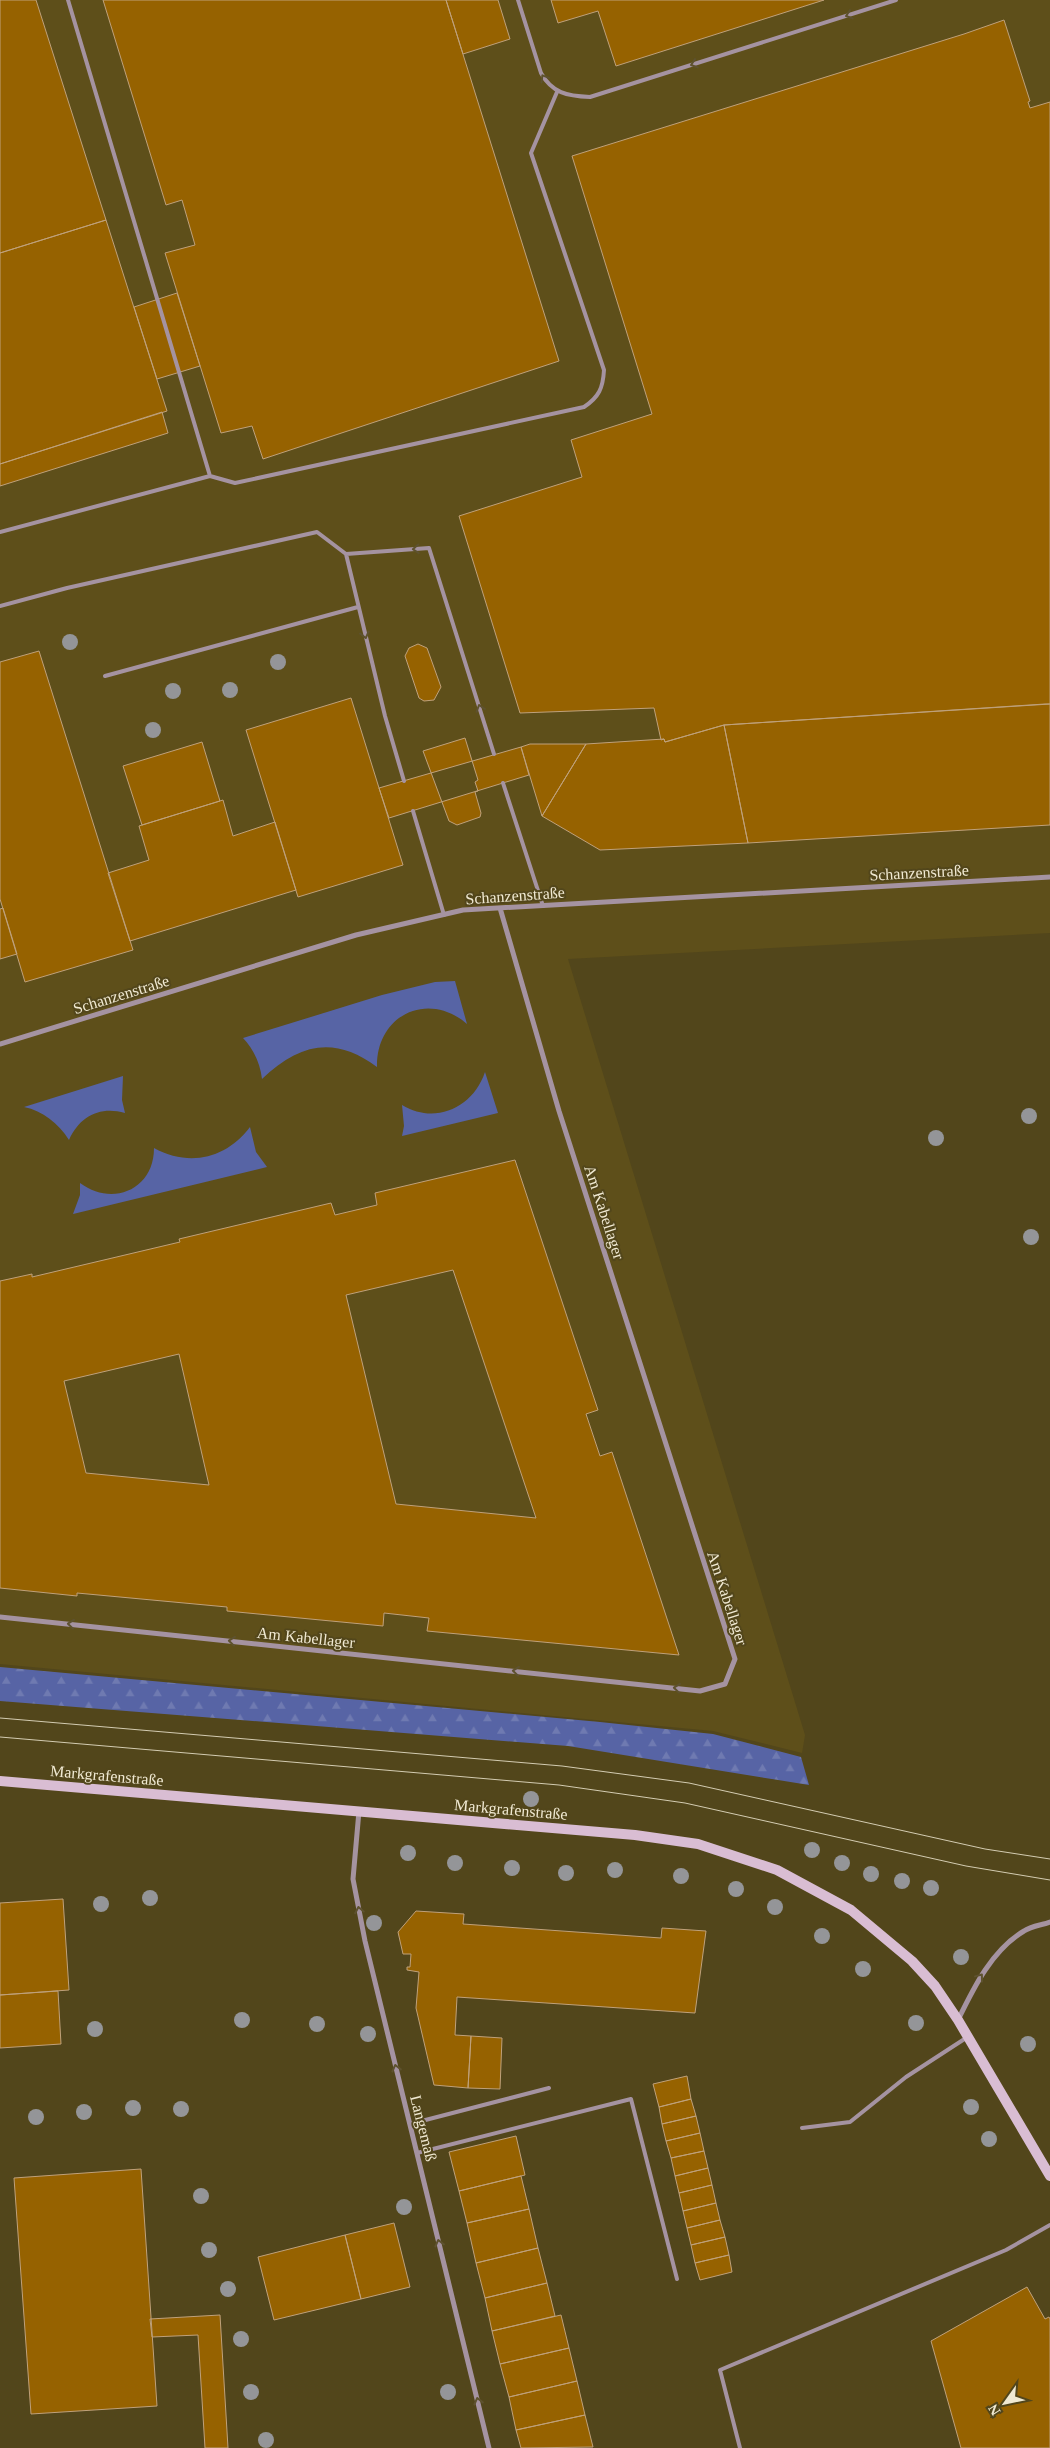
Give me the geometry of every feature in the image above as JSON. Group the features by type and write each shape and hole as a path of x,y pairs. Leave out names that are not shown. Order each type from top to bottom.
{"main road":[{"name":"Markgrafenstraße","path":"0,1781 635,1835 689,1843 777,1870 851,1910 912,1961 935,1986 958,2020 1050,2176"}],"street":[{"name":"Schanzenstraße","path":"0,1044 356,935 463,910 1050,877"},
{"name":"Am Kabellager","path":"0,1617 700,1691 725,1684 735,1660 560,1111 500,908"},
{"name":"Langemaß","path":"359,1811 353,1879 365,1941 490,2448"},
{"path":"958,2020 975,1984 998,1953 1025,1930 1050,1922"}],"lane":[{"path":"68,0 210,476"},
{"path":"518,0 541,73 547,84 557,92 572,96 590,97 896,0"},
{"path":"0,532 210,476 235,483 584,407 597,398 603,384 604,370 531,153 557,92"},
{"path":"0,606 67,588 317,532 346,554 384,716 404,781"},
{"path":"346,554 429,548 494,754"},
{"path":"105,676 358,607"},
{"path":"503,784 542,906"},
{"path":"413,811 444,915"},
{"path":"802,2128 850,2122 906,2077 968,2037"},
{"path":"410,2124 549,2088"},
{"path":"417,2153 631,2100 677,2279"},
{"path":"740,2448 720,2370 1006,2250 1050,2225"}],"shaded area":[{"path":"0,0 1050,0 1050,933 568,959 805,1735 802,1753 713,1731 0,1664"}],"green space":[{"path":"455,981 467,1024 452,1014 436,1009 421,1009 407,1013 395,1022 385,1034 379,1049 377,1067 346,1050 317,1048 303,1051 290,1058 262,1079 256,1057 243,1038 382,995 435,982"},
{"path":"485,1072 498,1113 402,1136 404,1126 402,1105 415,1111 427,1113 440,1113 451,1110 462,1104 472,1095"},
{"path":"123,1076 122,1100 125,1113 107,1111 92,1115 79,1125 69,1140 60,1128 49,1119 38,1111 24,1107"},
{"path":"250,1127 256,1152 267,1167 73,1214 80,1195 80,1183 92,1190 105,1194 117,1194 139,1184 147,1175 152,1163 154,1148 180,1157 206,1157 230,1146"},
{"path":"0,1667 713,1734 801,1757 809,1785 568,1746 0,1701"}],"building":[{"path":"0,0 36,0 106,220 0,253"},
{"path":"103,0 446,0 559,361 263,459 252,426 221,433 165,253 195,245 182,200 166,205"},
{"path":"446,0 498,0 510,39 463,54"},
{"path":"551,0 824,0 616,66 598,11 558,23"},
{"path":"1004,20 1030,101 1028,102 1030,108 1050,102 1050,704 724,725 665,742 664,739 661,740 654,708 520,713 459,516 582,477 571,440 652,414 572,156"},
{"path":"106,220 167,411 0,464 0,253"},
{"path":"177,293 200,366 157,379 134,307"},
{"path":"162,412 168,433 0,486 0,464"},
{"path":"418,644 427,648 441,687 434,700 424,701 419,698 405,656 409,648"},
{"path":"39,651 133,950 25,982 0,899 0,662"},
{"path":"351,698 403,865 298,897 246,730"},
{"path":"1050,704 1050,825 748,843 724,725"},
{"path":"724,725 748,843 600,850 542,816 586,744 664,739 665,742"},
{"path":"465,738 478,780 475,782 478,791 475,792 481,813 480,817 457,825 449,821 423,751"},
{"path":"202,742 220,801 142,825 123,766"},
{"path":"530,744 586,744 542,816 521,747"},
{"path":"521,747 529,775 389,818 379,788"},
{"path":"223,800 233,836 275,822 296,890 130,941 108,873 149,860 139,826"},
{"path":"3,908 17,954 0,959 0,909"},
{"path":"515,1160 598,1410 586,1414 600,1456 612,1452 679,1655 427,1631 429,1618 384,1613 383,1626 227,1611 227,1607 77,1593 77,1596 0,1588 0,1281 32,1274 32,1277 180,1242 179,1239 331,1203 335,1215 377,1205 375,1193","holes":["453,1270 536,1518 396,1504 346,1295","179,1354 209,1485 86,1473 64,1381"]},
{"path":"63,1899 69,1990 0,1995 0,1903"},
{"path":"416,1911 464,1914 463,1924 661,1938 662,1928 706,1931 695,2013 457,1997 455,2035 471,2036 468,2088 434,2085 416,2008 419,1972 407,1970 407,1967 410,1967 411,1954 403,1954 398,1932"},
{"path":"58,1991 61,2044 0,2048 0,1995"},
{"path":"471,2036 502,2038 500,2089 468,2088"},
{"path":"687,2076 691,2099 659,2107 653,2084"},
{"path":"691,2099 696,2116 662,2124 659,2107"},
{"path":"696,2116 700,2133 666,2141 662,2124"},
{"path":"700,2133 704,2151 671,2158 666,2141"},
{"path":"516,2136 525,2175 459,2191 449,2152"},
{"path":"704,2151 708,2168 675,2176 671,2158"},
{"path":"708,2168 712,2185 679,2193 675,2176"},
{"path":"141,2169 157,2406 31,2414 14,2178"},
{"path":"521,2176 529,2209 467,2223 459,2191"},
{"path":"712,2185 716,2203 683,2211 679,2193"},
{"path":"716,2203 720,2220 687,2228 683,2211"},
{"path":"529,2209 538,2248 476,2263 467,2223"},
{"path":"720,2220 725,2237 691,2245 687,2228"},
{"path":"394,2223 410,2287 361,2299 345,2235"},
{"path":"345,2235 361,2299 274,2320 258,2257"},
{"path":"725,2237 729,2255 695,2263 691,2245"},
{"path":"538,2248 547,2283 485,2298 476,2263"},
{"path":"729,2255 732,2272 700,2280 695,2263"},
{"path":"547,2283 555,2316 492,2331 485,2298"},
{"path":"1027,2287 1045,2319 1049,2317 1050,2319 1050,2448 961,2448 931,2341"},
{"path":"220,2315 228,2448 205,2448 198,2335 152,2337 150,2319"},
{"path":"561,2315 569,2348 500,2364 492,2331"},
{"path":"569,2348 577,2381 509,2397 500,2364"},
{"path":"577,2381 585,2415 516,2430 509,2397"},
{"path":"585,2415 593,2447 521,2448 516,2430"}],"tram line":[{"path":"0,1718 562,1766 689,1783 985,1849 1050,1859"},
{"path":"0,1737 559,1785 685,1803 966,1866 1050,1880"}]}
